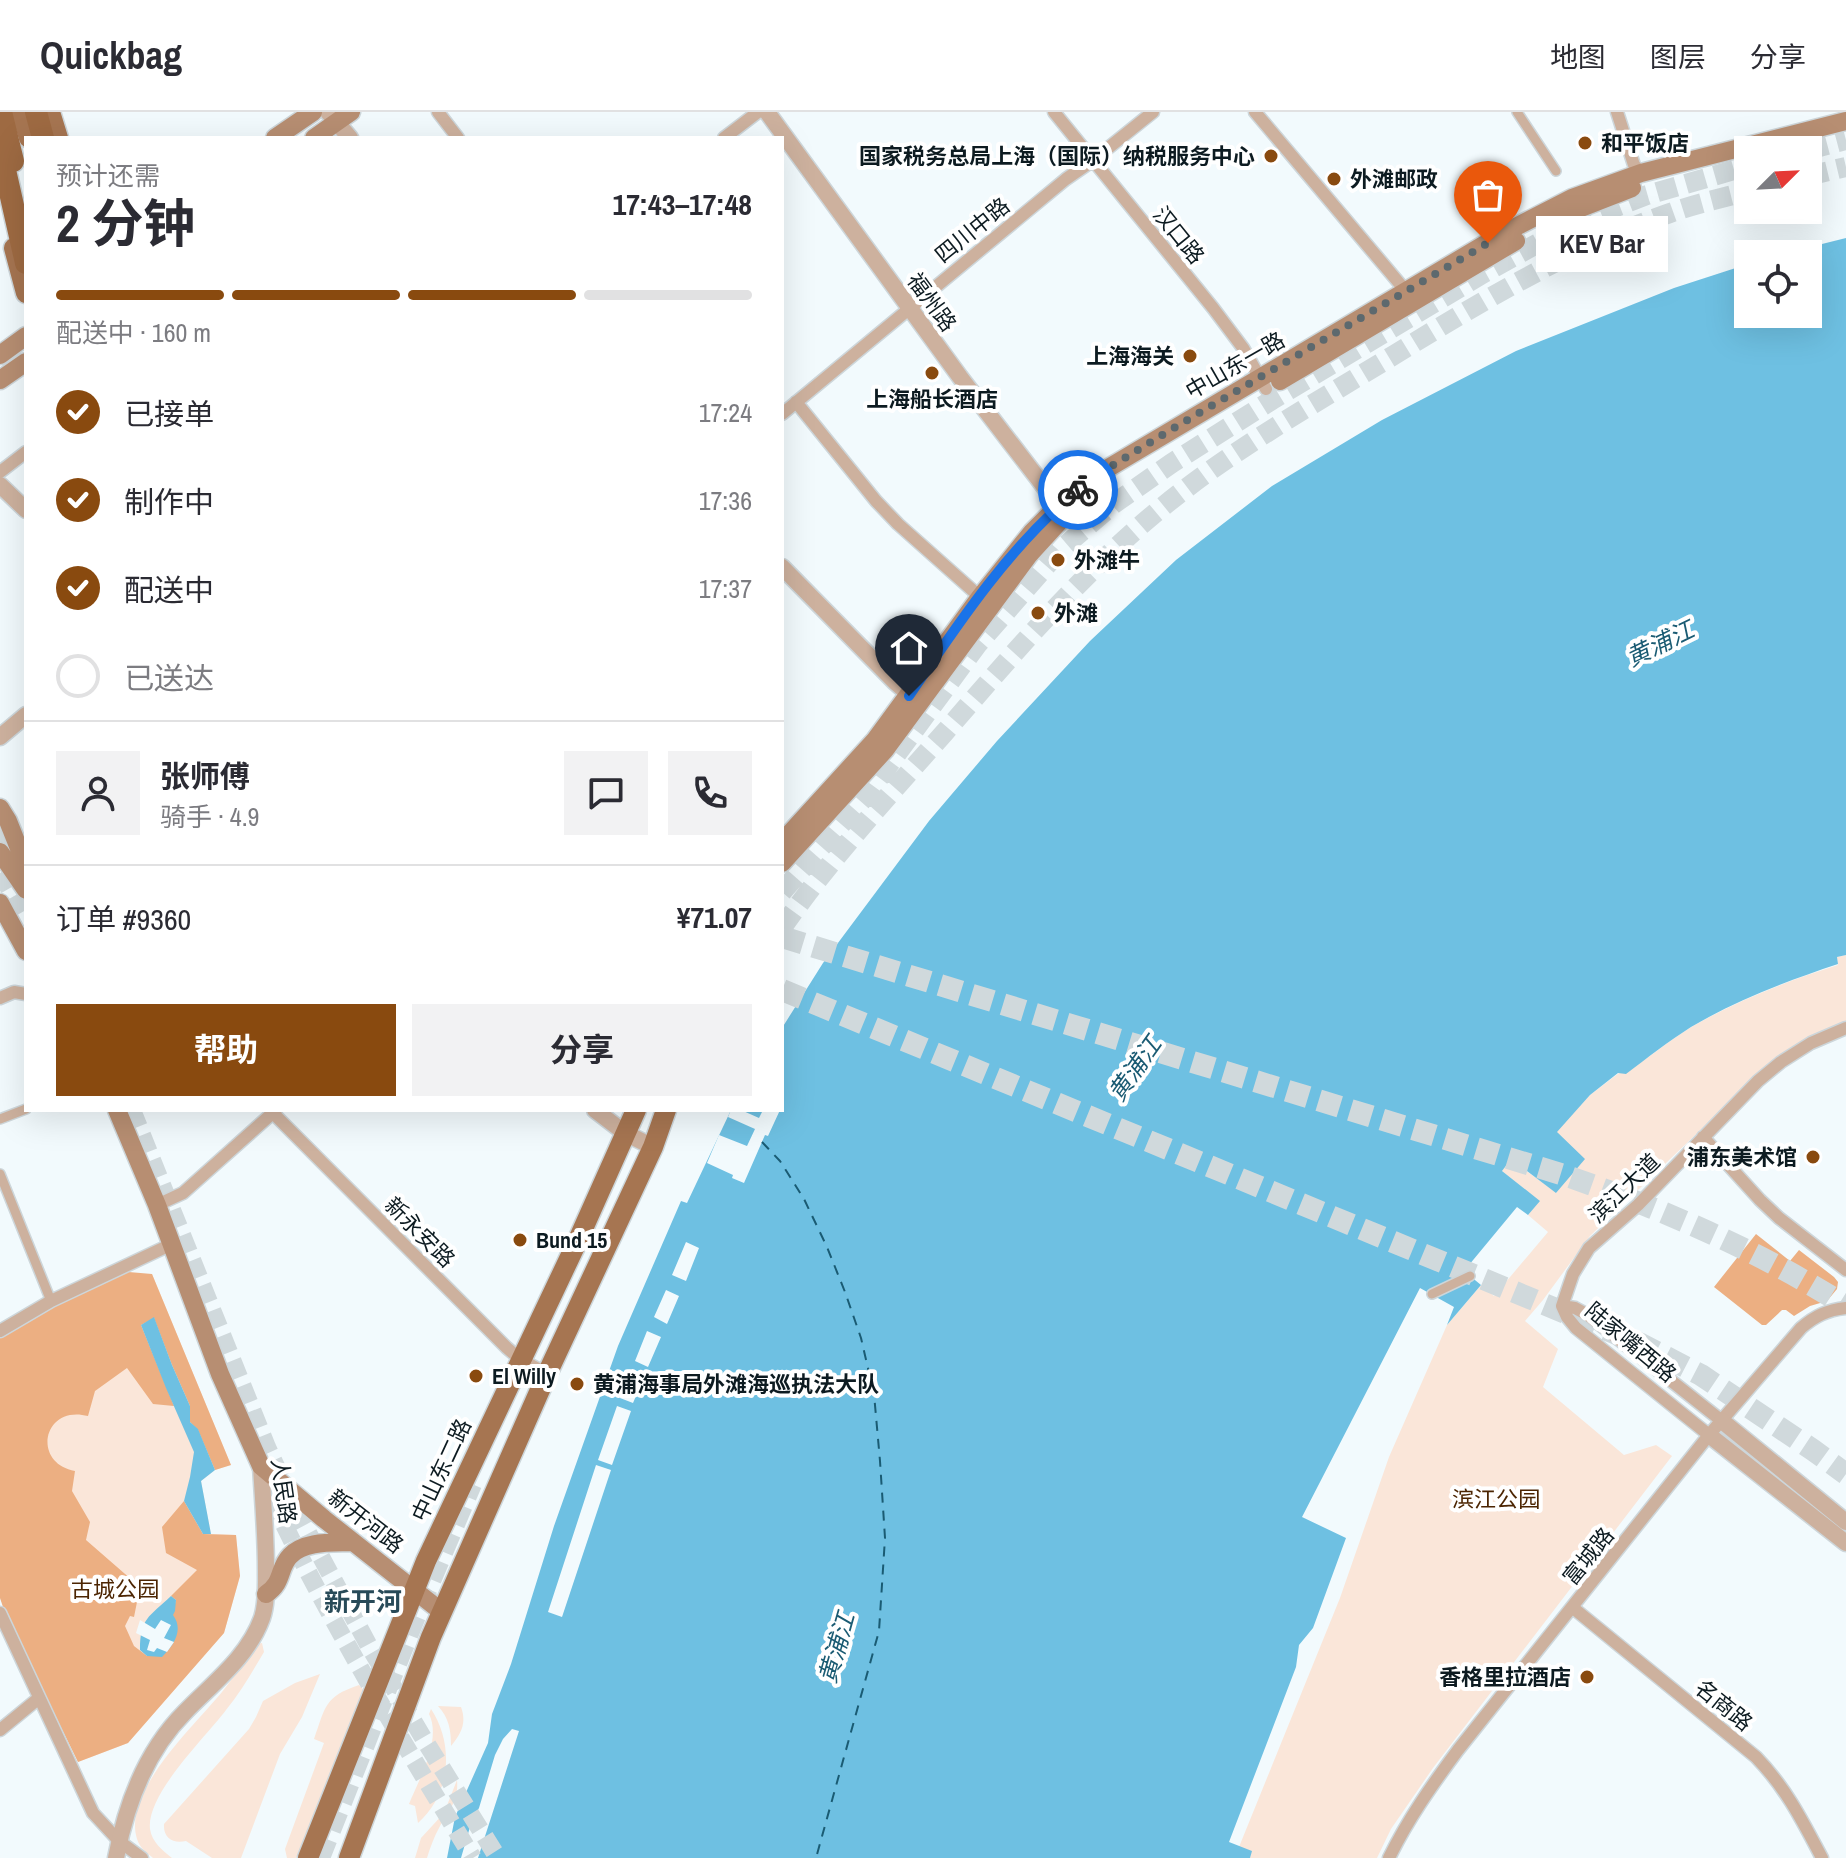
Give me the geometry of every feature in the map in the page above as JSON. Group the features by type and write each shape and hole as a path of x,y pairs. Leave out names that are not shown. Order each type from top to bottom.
{"highway":[{"path":"1,112 24,206"},
{"path":"18,112 24,143"},
{"path":"36,112 42,136"},
{"path":"0,148 24,254"}],"main road":[{"path":"18,112 28,136"},
{"path":"50,112 57,136"},
{"path":"278,136 313,112"},
{"path":"316,136 332,118 351,112"},
{"name":"中山东一路","path":"784,861 876,760 980,597 1032,532 1062,511 1540,213 1599,187 1641,173 1846,121"},
{"path":"1822,139 1846,133"},
{"name":"中山东一路","path":"1410,296 1578,209 1645,184 1734,162"},
{"path":"1,200 24,286"},
{"path":"0,355 24,337"},
{"path":"0,380 24,363"},
{"name":"中山东一路","path":"784,840 914,700 1062,511"},
{"path":"0,808 24,861"},
{"path":"0,852 24,887"},
{"path":"0,903 24,947"},
{"name":"人民路","path":"118,1112 157,1205 220,1374 261,1466"},
{"name":"中山东二路","path":"308,1858 413,1590 635,1112"},
{"path":"349,1858 442,1612 547,1374 653,1147 665,1112"},
{"name":"新开河路","path":"261,1466 442,1612"},
{"path":"266,1594 276,1587 289,1556 302,1547 353,1542"}],"street":[{"path":"438,112 456,136"},
{"path":"727,136 758,112"},
{"name":"福州路","path":"767,112 1062,511"},
{"name":"汉口路","path":"1054,112 1213,308 1243,348 1263,383"},
{"name":"四川中路","path":"784,412 1066,179 1153,112"},
{"path":"1255,112 1410,296"},
{"path":"1517,112 1556,171"},
{"path":"1617,112 1634,165 1641,173"},
{"path":"332,118 348,136"},
{"path":"796,402 876,501 980,597"},
{"path":"0,472 24,454"},
{"path":"0,485 24,508"},
{"path":"784,569 914,700"},
{"path":"0,737 24,717"},
{"path":"0,998 14,992 24,994"},
{"name":"滨江大道","path":"1562,1306 1573,1274 1589,1248 1638,1205 1769,1071 1811,1043 1846,1028"},
{"path":"0,1119 24,1110"},
{"path":"157,1205 183,1193 272,1112"},
{"name":"新永安路","path":"274,1112 507,1348 547,1374"},
{"path":"598,1112 625,1133 653,1147"},
{"path":"1703,1137 1779,1218 1846,1270"},
{"path":"0,1174 51,1301"},
{"path":"0,1331 51,1301 172,1244"},
{"path":"1432,1294 1470,1276"},
{"name":"陆家嘴西路","path":"1562,1306 1588,1315 1846,1522"},
{"name":"陆家嘴西路","path":"1562,1306 1576,1328 1846,1543"},
{"name":"富城路","path":"1389,1858 1422,1798 1709,1435 1801,1328 1814,1317 1830,1310 1846,1308"},
{"name":"人民路","path":"117,1850 134,1790 157,1744 184,1713 222,1678 251,1640 262,1619 266,1594 266,1542 261,1466"},
{"name":"名商路","path":"1572,1607 1756,1757 1791,1799 1822,1858"},
{"path":"0,1613 93,1813 117,1850 142,1858"},
{"path":"0,1730 39,1698"}],"green space":[{"name":"滨江公园","path":"1846,955 1846,1022 1803,1041 1764,1069 1590,1236 1525,1321 1558,1349 1543,1387 1624,1455 1656,1445 1672,1456 1433,1768 1391,1829 1377,1858 1250,1858 1251,1851 1239,1847 1340,1598 1389,1457 1447,1325 1481,1285 1494,1296 1548,1232 1528,1215 1539,1201 1502,1171 1510,1159 1557,1193 1556,1132 1590,1095 1693,1026 1764,992 1838,965 1837,957"},
{"path":"1756,1234 1790,1261 1799,1250 1834,1277 1838,1282 1837,1289 1827,1301 1810,1306 1794,1316 1782,1310 1762,1325 1714,1287"},
{"name":"古城公园","path":"117,1271 152,1274 231,1465 215,1470 198,1430 190,1422 190,1406 154,1318 141,1325 174,1406 153,1404 127,1368 95,1391 88,1416 61,1418 53,1426 48,1436 52,1457 61,1466 75,1471 72,1491 90,1522 86,1540 140,1587 134,1617 130,1616 125,1626 134,1646 147,1656 172,1615 176,1600 171,1596 197,1570 166,1553 162,1527 184,1501 203,1534 236,1535 240,1576 224,1633 128,1743 78,1762 0,1598 0,1331"},
{"name":"古城公园","path":"152,1274 231,1465 215,1470 201,1481 211,1534 236,1535 240,1576 224,1633 128,1743 78,1762 0,1598 51,1301"},
{"path":"262,1643 264,1652 241,1689 179,1766 157,1799 151,1815 151,1834 172,1858 153,1858 138,1842 135,1821 150,1781 226,1686 253,1645"},
{"path":"320,1674 302,1717 280,1754 241,1858 212,1858 186,1841 170,1839 165,1833 164,1824 249,1729 263,1701 295,1683"},
{"path":"359,1685 364,1690 358,1709 296,1858 287,1858 285,1849 324,1743 314,1739 324,1711 339,1694"},
{"path":"438,1706 461,1707 462,1728 451,1746 449,1724"},
{"path":"431,1709 444,1738 446,1769 437,1798 418,1823 415,1806 409,1804 431,1747"},
{"path":"457,1780 455,1800 435,1835 427,1858 415,1858 421,1838 444,1813"}],"water":[{"name":"黄浦江","path":"1846,238 1846,955 1837,957 1838,964 1708,1017 1626,1074 1618,1073 1590,1095 1557,1132 1585,1159 1556,1193 1511,1159 1502,1171 1540,1201 1528,1215 1517,1207 1464,1271 1481,1285 1447,1325 1454,1307 1420,1288 1302,1517 1346,1538 1313,1628 1299,1645 1296,1667 1229,1842 1252,1851 1250,1858 447,1858 455,1817 488,1743 492,1714 618,1346 681,1201 687,1203 730,1112 784,1112 784,1025 823,963 929,821 997,741 1090,641 1176,560 1272,486 1382,420 1516,351 1674,288 1734,269 1734,328 1822,328 1822,244"},
{"path":"154,1317 190,1406 190,1422 198,1429 215,1470 201,1481 211,1534 203,1534 184,1501 194,1452 141,1325"},
{"path":"171,1596 176,1600 173,1615 178,1626 176,1637 162,1657 147,1656 140,1650 144,1624"}],"pier":[{"path":"730,1112 746,1112 759,1118 762,1112 779,1112 768,1136 765,1135 744,1183 707,1163 719,1135 747,1146 755,1129 728,1117"},
{"path":"686,1242 699,1248 686,1281 672,1275"},
{"path":"666,1290 679,1296 667,1324 654,1317"},
{"path":"647,1331 661,1337 648,1367 635,1361"},
{"path":"632,1369 645,1375 633,1403 620,1398"},
{"path":"617,1406 631,1411 612,1465 598,1460"},
{"path":"596,1465 611,1470 562,1617 548,1612"},
{"path":"140,1620 155,1629 161,1620 171,1625 164,1638 174,1642 167,1652 157,1648 154,1652 147,1650 150,1640 136,1633"},
{"path":"512,1729 519,1731 478,1858 461,1858 495,1755"}],"ferry route":[{"path":"762,1142 780,1161 804,1199 845,1292 861,1338 874,1394 880,1461 885,1538 879,1631 816,1858"}],"tunnel":[{"path":"1822,146 1846,140"},
{"path":"1822,173 1846,167"},
{"path":"784,890 865,797 977,645 1060,550 1115,503 1272,400 1551,236 1647,195 1734,170"},
{"path":"784,925 861,827 1028,637 1116,548 1180,493 1285,421 1528,276 1634,227 1734,195"},
{"path":"0,830 17,860"},
{"path":"0,873 24,914"},
{"path":"784,938 1564,1175 1709,1232 1779,1267 1846,1306"},
{"path":"784,991 1641,1344 1701,1375 1846,1474"},
{"path":"133,1112 267,1447 299,1516 369,1646 498,1858"},
{"path":"261,1476 335,1622 473,1858"},
{"path":"320,1858 472,1484"}],"way so far":[{"path":"1078,490 1167,432 1488,243"}],"place":[{"name":"和平饭店","path":"1585,143"},
{"name":"国家税务总局上海（国际）纳税服务中心","path":"1271,156"},
{"name":"外滩邮政","path":"1334,179"},
{"name":"KEV Bar","path":"1488,243"},
{"name":"上海海关","path":"1190,356"},
{"name":"上海船长酒店","path":"932,373"},
{"name":"外滩牛","path":"1058,560"},
{"name":"外滩","path":"1038,613"},
{"name":"浦东美术馆","path":"1813,1157"},
{"name":"Bund 15","path":"520,1240"},
{"name":"El Willy","path":"476,1376"},
{"name":"黄浦海事局外滩海巡执法大队","path":"577,1384"},
{"name":"香格里拉酒店","path":"1587,1677"}],"district":[{"name":"新开河","path":"363,1602"}],"route":[{"path":"909,696 1017,550 1058,506 1078,490"}]}
